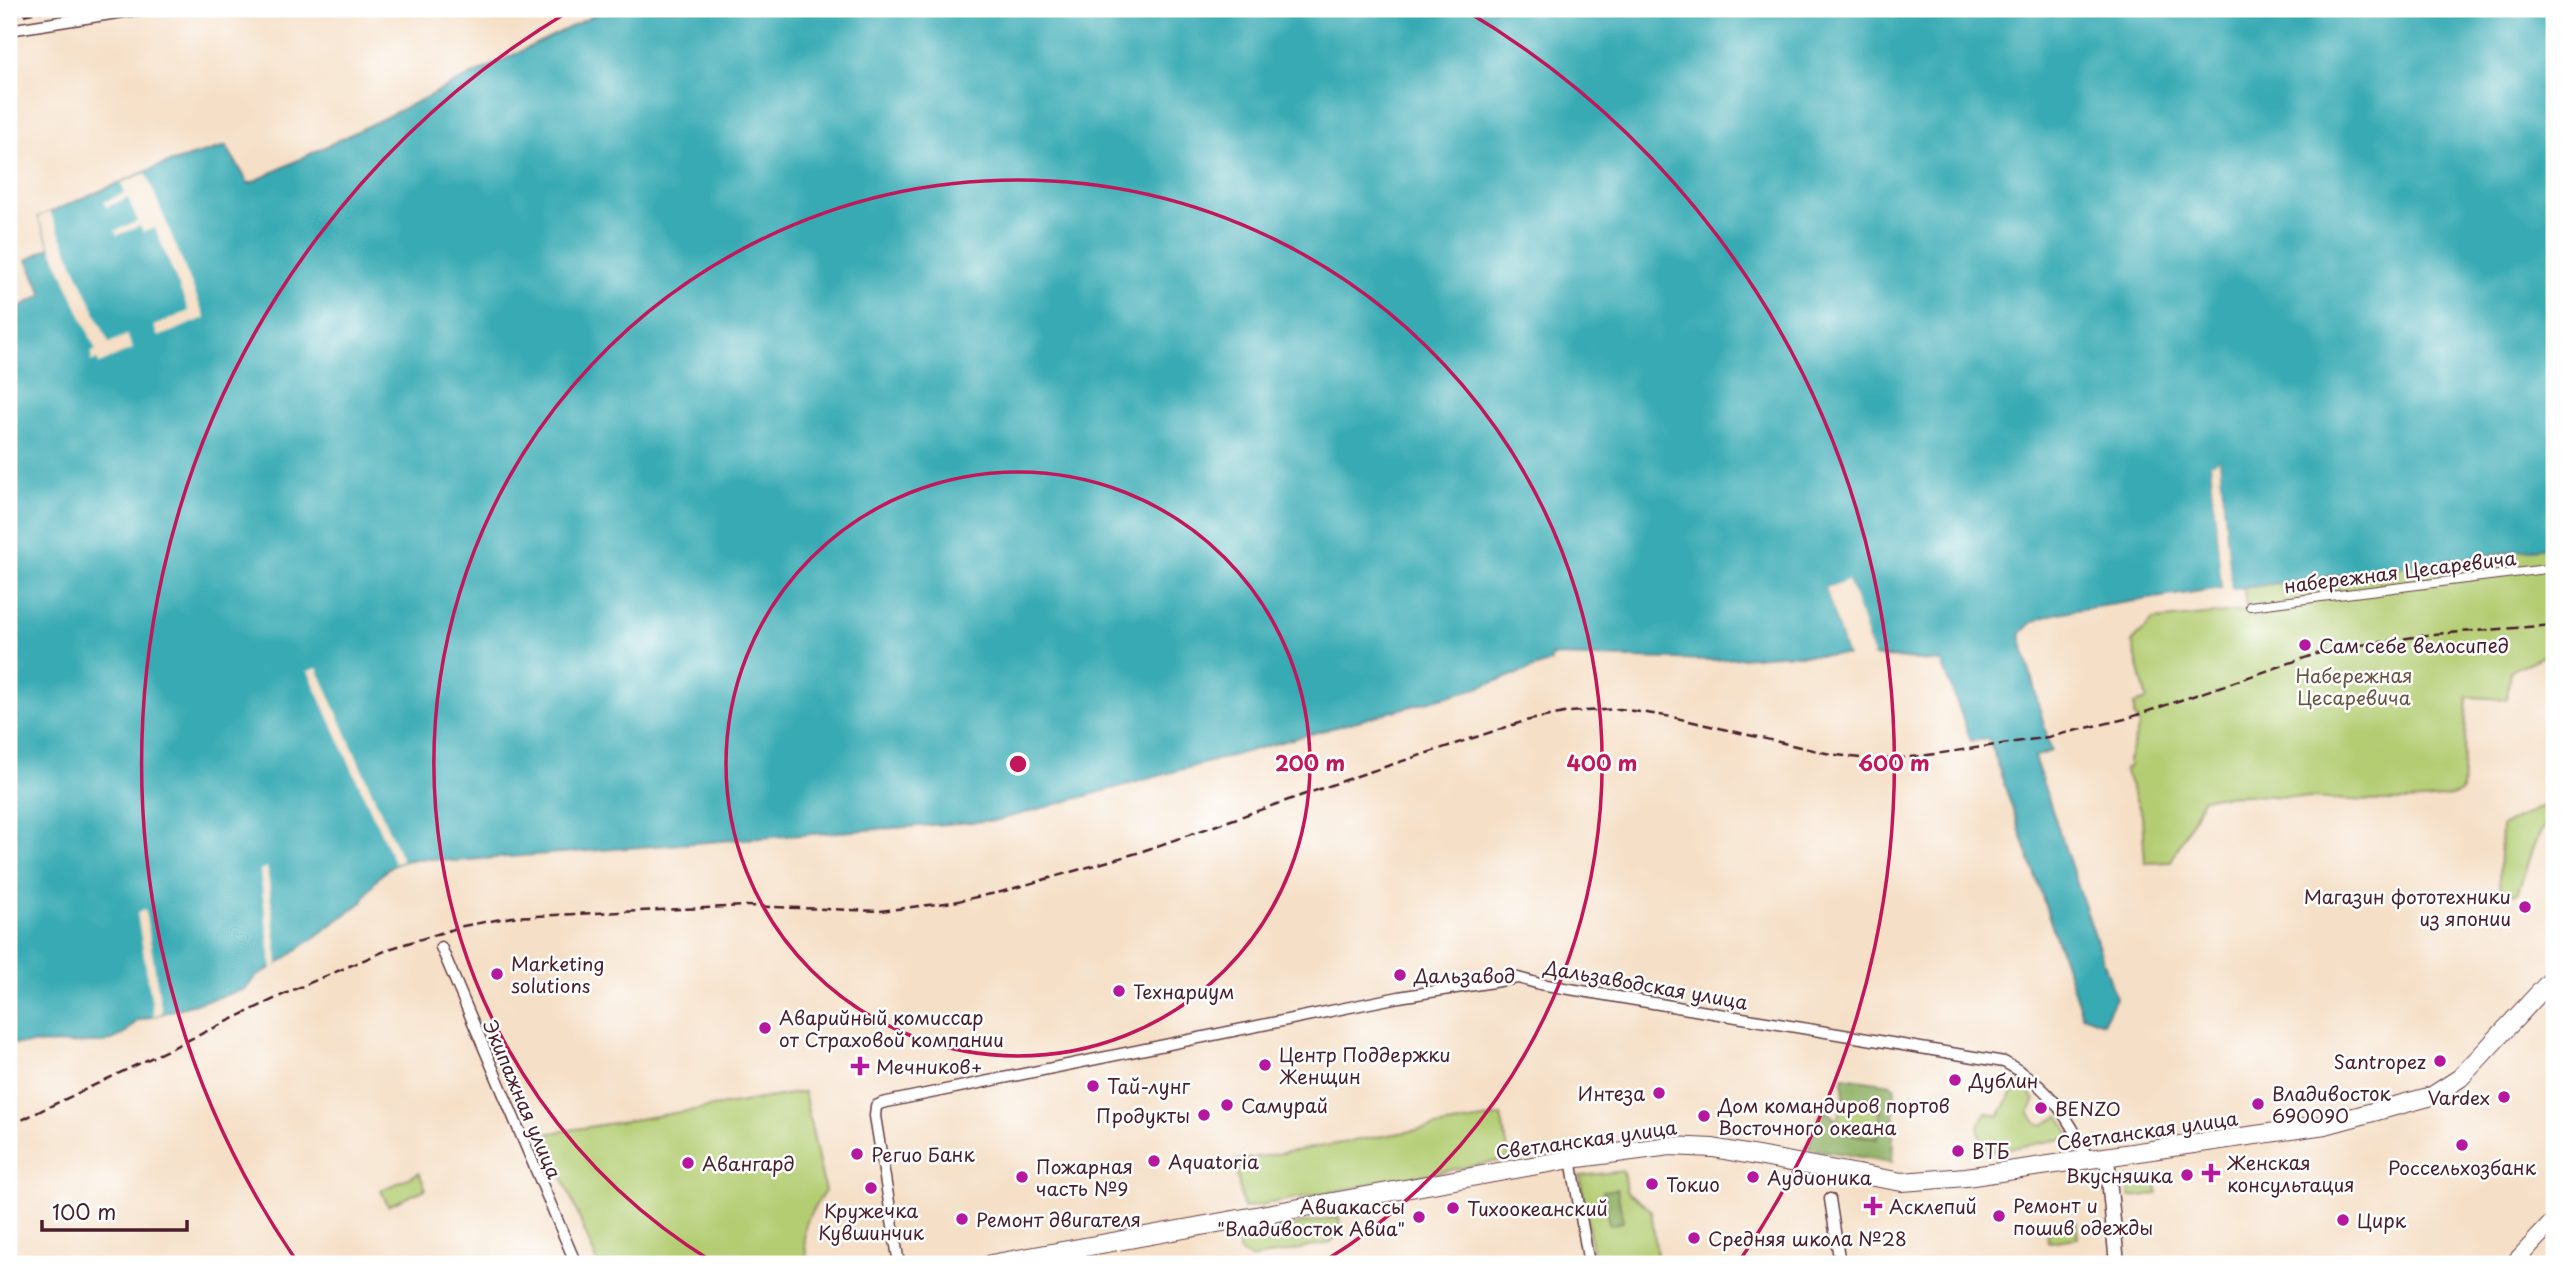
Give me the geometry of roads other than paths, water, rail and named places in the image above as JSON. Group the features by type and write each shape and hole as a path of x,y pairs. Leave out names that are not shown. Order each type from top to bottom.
{"main road":[{"name":"Светланская улица","path":"991,1264 1571,1159 1665,1146 1713,1148 1902,1182 1966,1177 2325,1125 2432,1096 2460,1078 2554,977"},
{"path":"2513,1264 2554,1220"}],"street":[{"path":"9,30 142,9"},
{"name":"набережная Цесаревича","path":"2250,606 2554,568"},
{"name":"Экипажная улица","path":"440,947 576,1264"},
{"name":"Дальзаводская улица","path":"899,1264 875,1116 876,1106 887,1100 1399,997 1518,978 2004,1062 2028,1075 2057,1103 2088,1159"},
{"path":"2107,1157 2117,1264"},
{"path":"1571,1159 1589,1264"},
{"path":"1830,1199 1840,1264"}],"water":[{"path":"607,9 2554,9 2554,546 2234,589 2231,587 2219,460 2211,465 2222,588 2069,611 2042,618 2025,629 2020,635 2051,751 2034,757 2116,998 2103,1023 2082,1015 1989,739 1971,741 1942,662 1873,656 1848,581 1826,588 1847,655 1780,655 1713,660 1551,656 1551,662 1477,688 999,820 455,861 425,859 401,862 380,875 362,902 278,964 255,977 246,989 137,1021 123,1035 105,1043 9,1044 9,312 43,295 27,260 51,247 38,217 162,165 226,146 249,184"}],"railway":[{"path":"9,18 51,9"},
{"path":"9,1126 293,990 392,948 463,926 512,917 746,906 880,911 953,902 1001,892 1137,853 1525,721 1569,712 1620,709 1672,717 1830,754 1875,760 1922,756 2048,737 2125,719 2328,650 2434,634 2554,625"}],"place":[{"name":"Сам себе велосипед","path":"2305,645"},
{"name":"Магазин фототехники из японии","path":"2525,907"},
{"name":"Marketing solutions","path":"497,974"},
{"name":"Дальзавод","path":"1400,975"},
{"name":"Технариум","path":"1119,991"},
{"name":"Аварийный комиссар от Страховой компании","path":"765,1028"},
{"name":"Santropez","path":"2440,1061"},
{"name":"Центр Поддержки Женщин","path":"1265,1065"},
{"name":"Мечников+","path":"860,1066"},
{"name":"Дублин","path":"1955,1080"},
{"name":"Тай-лунг","path":"1093,1086"},
{"name":"Интеза","path":"1659,1093"},
{"name":"Vardex","path":"2504,1097"},
{"name":"Владивосток 690090","path":"2258,1104"},
{"name":"Самурай","path":"1227,1105"},
{"name":"BENZO","path":"2041,1108"},
{"name":"Продукты","path":"1204,1115"},
{"name":"Дом командиров портов Восточного океана","path":"1704,1116"},
{"name":"Россельхозбанк","path":"2462,1145"},
{"name":"ВТБ","path":"1958,1151"},
{"name":"Регио Банк","path":"857,1154"},
{"name":"Aquatoria","path":"1154,1161"},
{"name":"Авангард","path":"688,1163"},
{"name":"Женская консультация","path":"2211,1173"},
{"name":"Вкусняшка","path":"2187,1175"},
{"name":"Пожарная часть №9","path":"1022,1177"},
{"name":"Аудионика","path":"1753,1177"},
{"name":"Токио","path":"1652,1184"},
{"name":"Кружечка Кувшинчик","path":"871,1188"},
{"name":"Асклепий","path":"1873,1206"},
{"name":"Тихоокеанский","path":"1453,1208"},
{"name":"Ремонт и пошив одежды","path":"1999,1216"},
{"name":"Авиакассы \"Владивосток Авиа\"","path":"1419,1217"},
{"name":"Ремонт двигателя","path":"962,1219"},
{"name":"Цирк","path":"2343,1220"},
{"name":"Средняя школа №28","path":"1694,1238"}],"park label":[{"name":"Набережная Цесаревича","path":"2354,686"}]}
